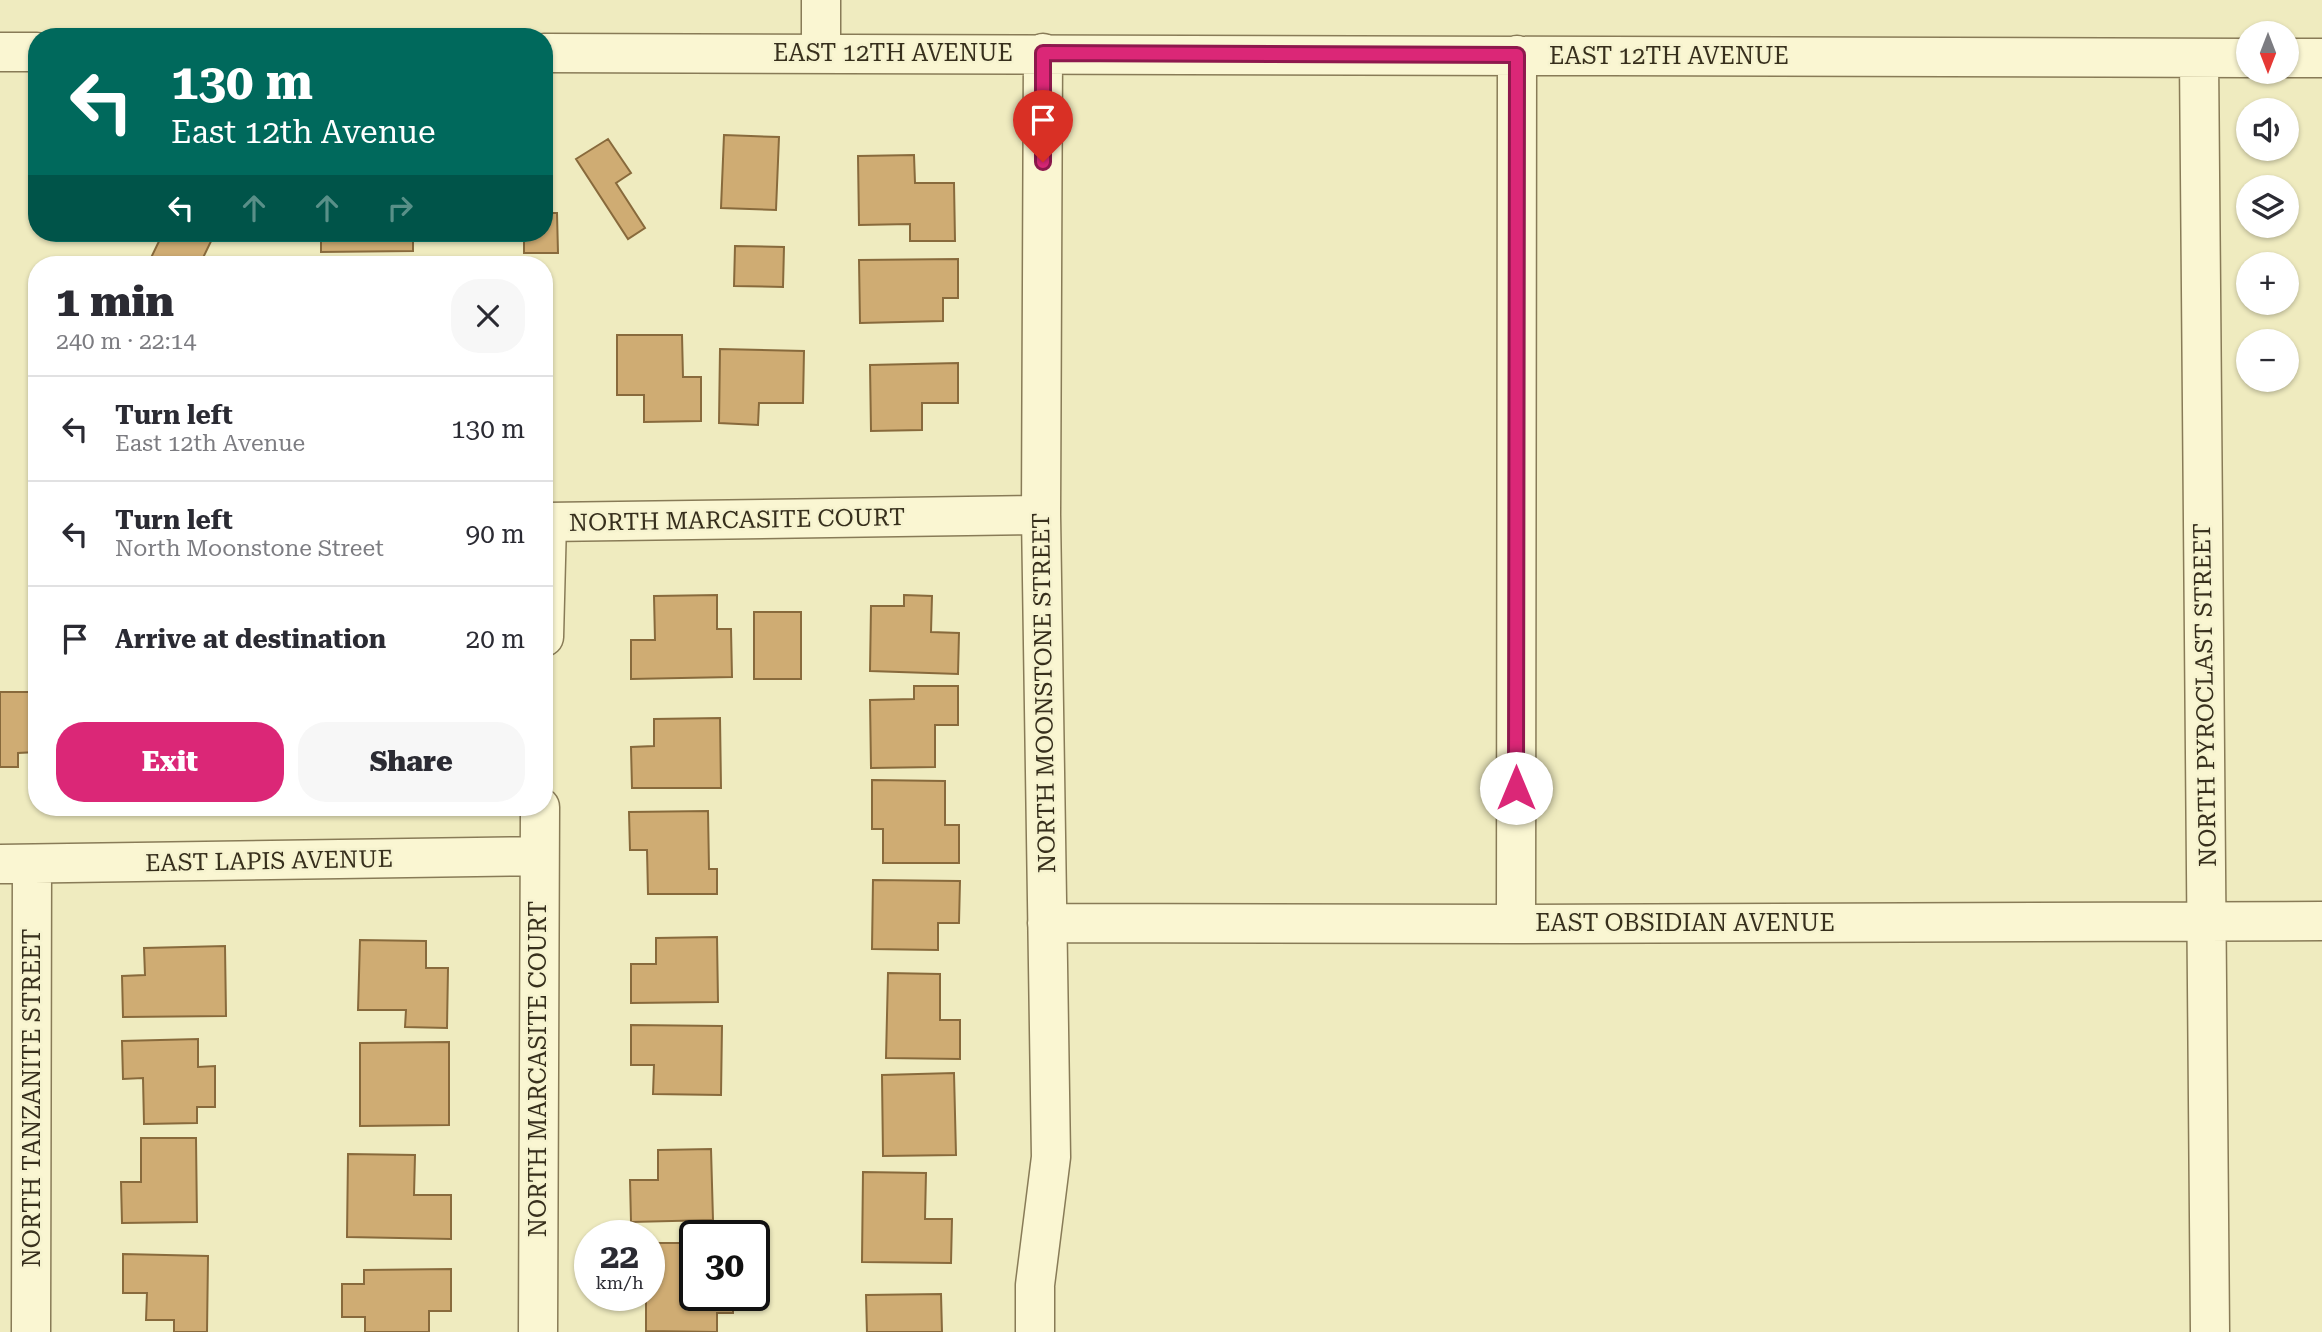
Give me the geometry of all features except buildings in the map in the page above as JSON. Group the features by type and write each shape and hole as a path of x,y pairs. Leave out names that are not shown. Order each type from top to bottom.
{"street":[{"path":"821,0 821,52"},
{"path":"0,52 28,52"},
{"name":"EAST 12TH AVENUE","path":"553,53 2236,58"},
{"name":"NORTH MOONSTONE STREET","path":"1035,1332 1035,1285 1051,1157 1041,515 1043,53"},
{"path":"1516,924 1517,55"},
{"name":"NORTH PYROCLAST STREET","path":"2199,58 2210,1332"},
{"path":"2300,58 2322,58"},
{"name":"NORTH MARCASITE COURT","path":"553,522 1041,515"},
{"name":"NORTH MARCASITE COURT","path":"538,1332 540,816"},
{"name":"EAST LAPIS AVENUE","path":"16,864 538,856"},
{"name":"NORTH TANZANITE STREET","path":"16,864 31,1332"},
{"name":"EAST OBSIDIAN AVENUE","path":"1047,923 2322,921"}],"route":[{"path":"1043,162 1043,53 1517,55 1516,788"}]}
